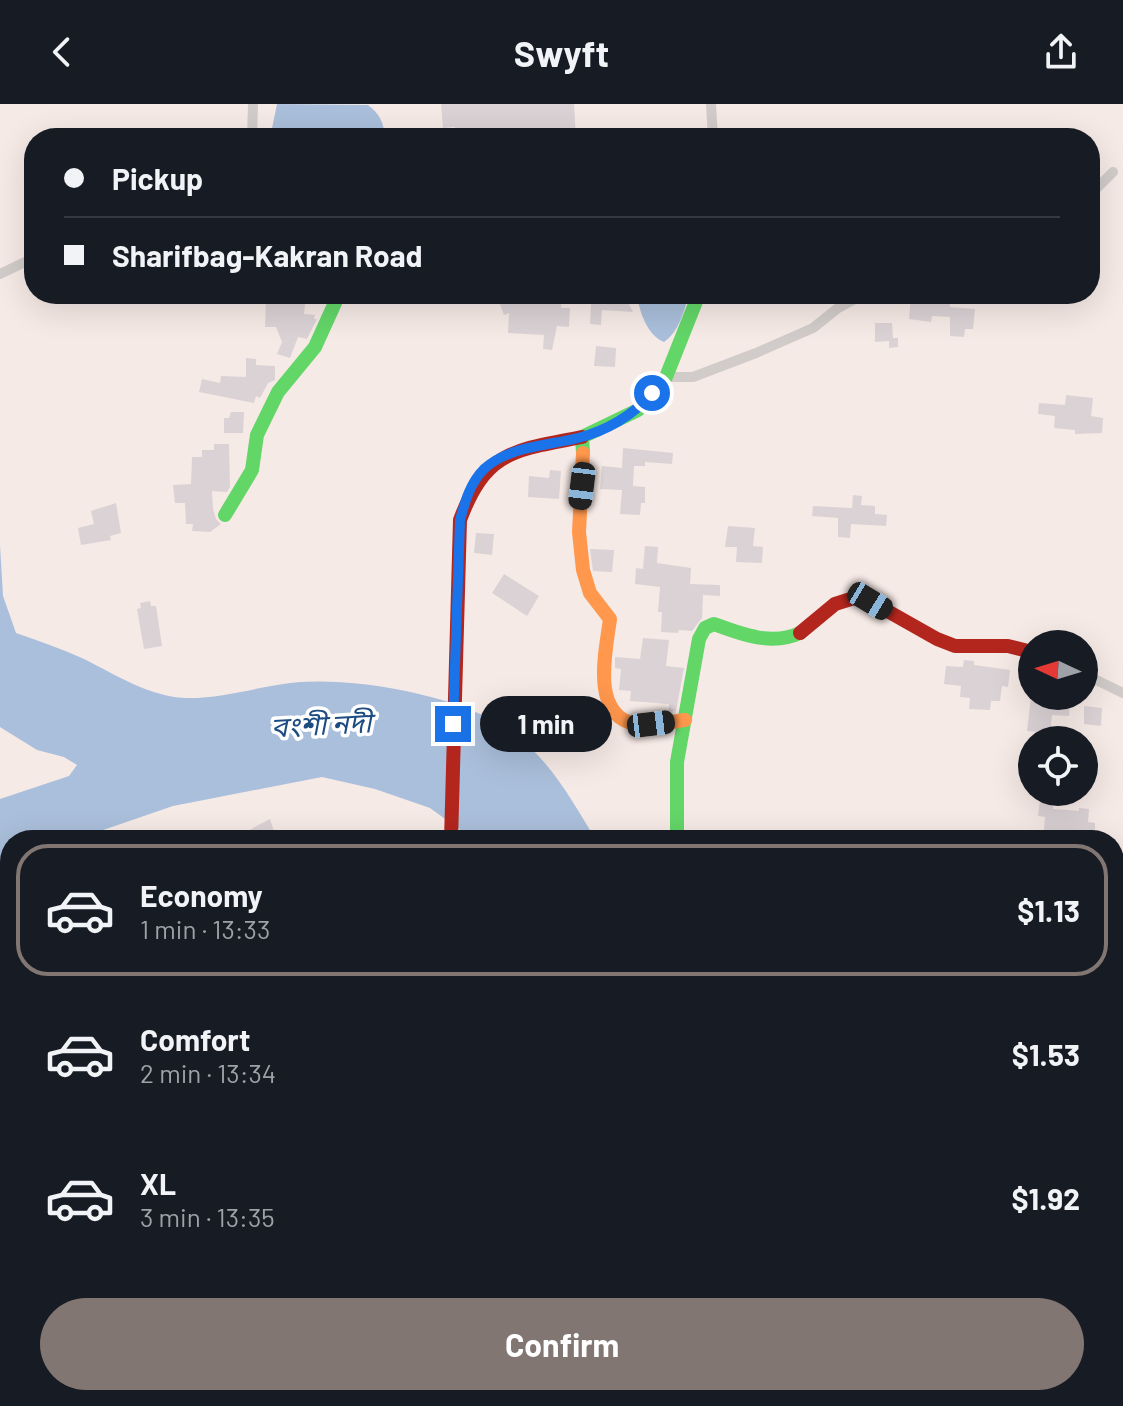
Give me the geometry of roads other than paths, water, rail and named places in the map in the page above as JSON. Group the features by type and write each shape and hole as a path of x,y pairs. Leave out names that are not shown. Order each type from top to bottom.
{"street":[{"path":"252,128 253,104"},
{"path":"711,104 712,128"},
{"path":"1100,185 1113,172"},
{"path":"0,274 24,264"},
{"path":"225,515 252,470 257,435 278,392 315,347 334,304"},
{"path":"451,830 460,520 468,493 484,470 509,453 582,437 638,410 666,377 695,304"},
{"path":"666,377 693,377 756,353 813,328 845,304"},
{"path":"582,437 585,459 579,513 583,570 594,601 610,619 605,691 615,713 630,723 685,720"},
{"path":"677,830 677,762 699,639 705,628 714,624 742,634 769,638 794,637 820,614 837,603 854,598 870,601 943,643 958,648 1018,648"},
{"path":"1098,681 1123,693"}],"water":[{"path":"277,104 368,105 381,119 384,128 272,128"},
{"path":"639,304 686,304 677,327 664,342 653,334"},
{"name":"বংশী নদী","path":"0,545 3,596 16,633 76,655 145,689 171,696 214,696 300,682 352,683 412,692 469,709 515,734 540,757 590,830 460,830 430,808 375,789 322,777 173,806 103,830 0,830 0,799 69,776 77,765 64,757 37,750 0,727"}]}
